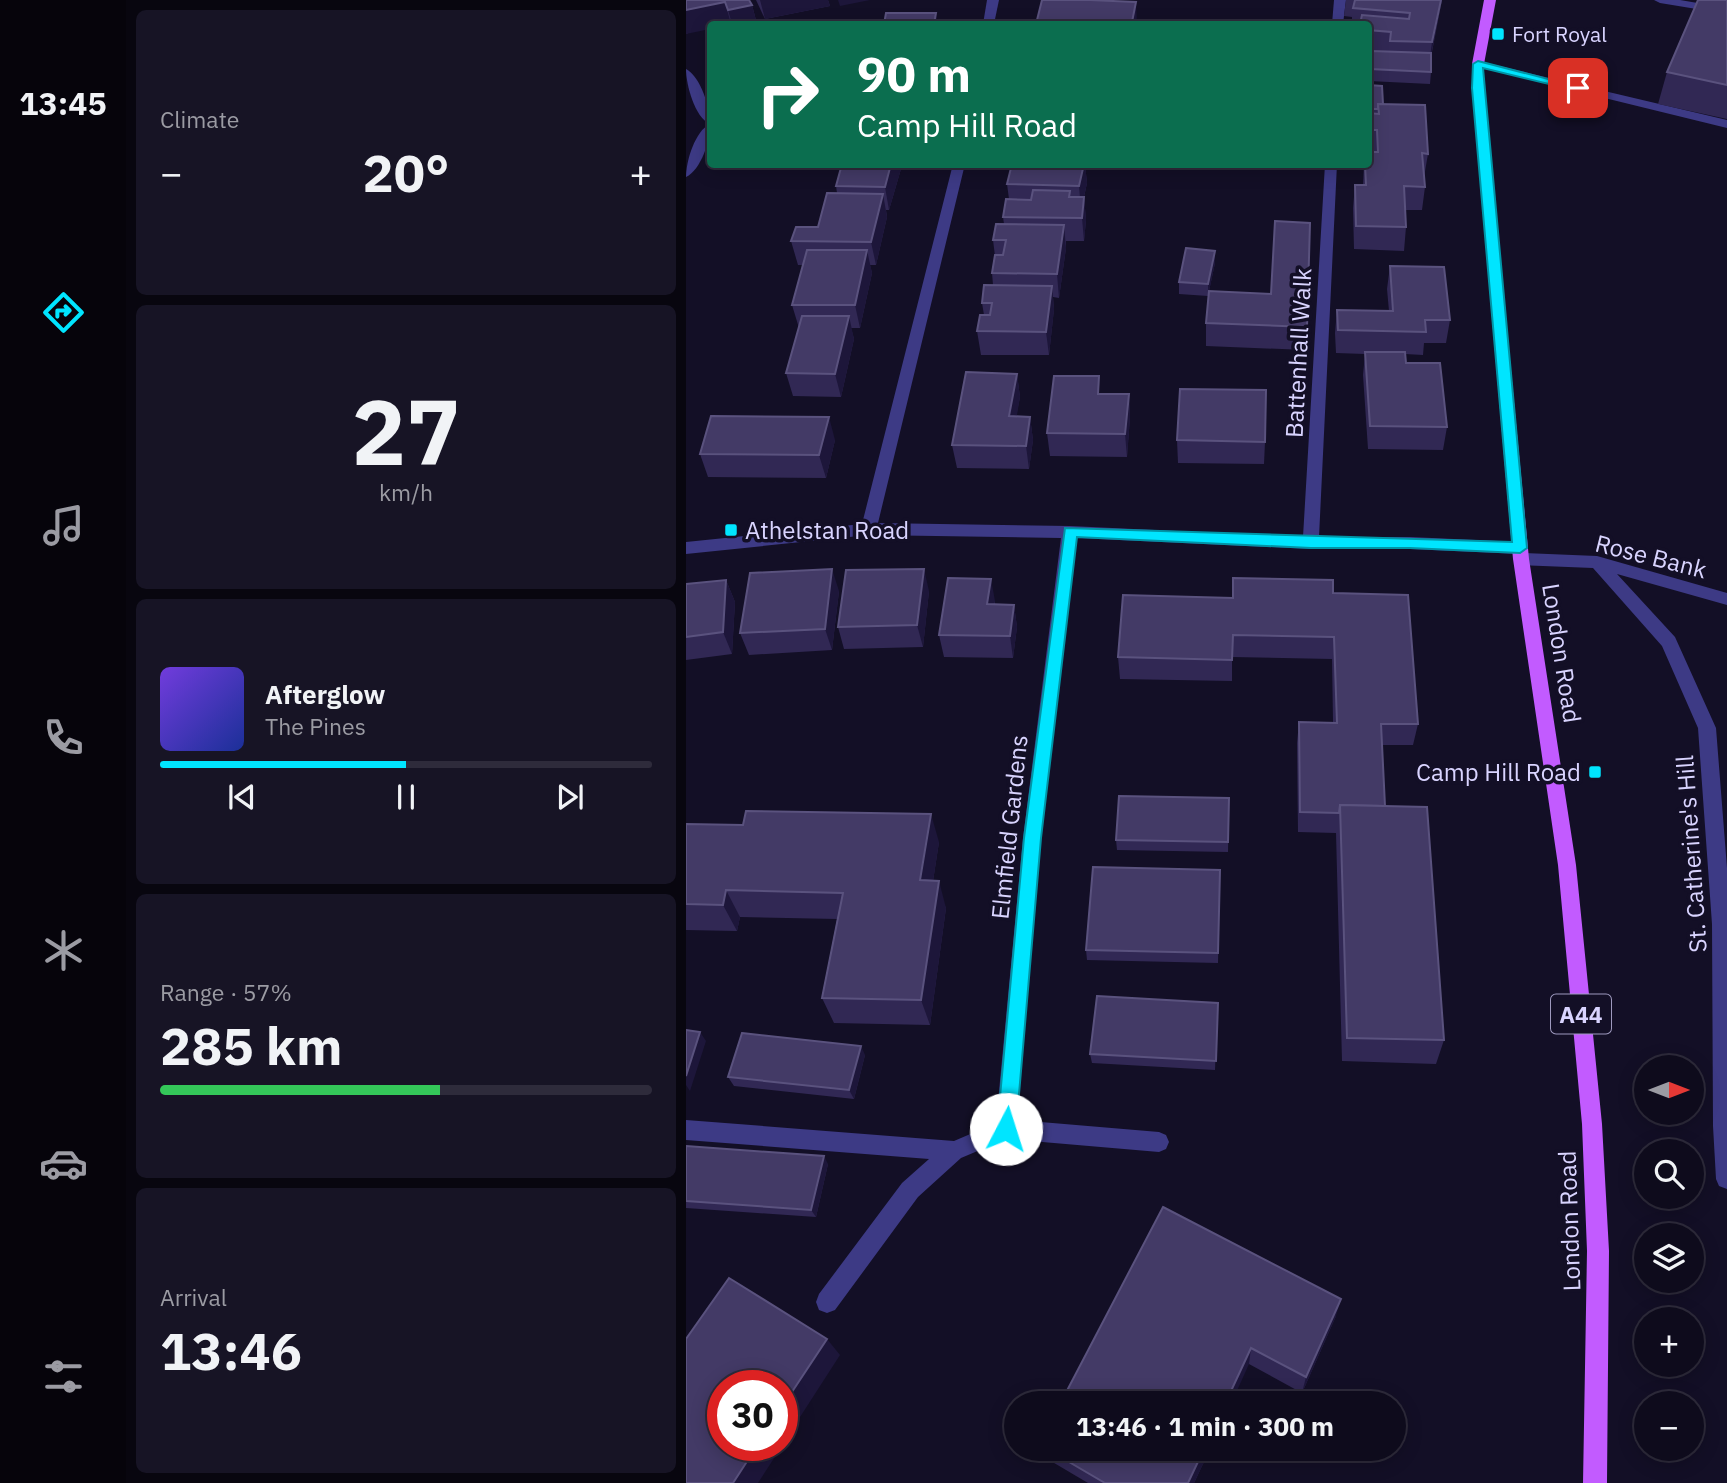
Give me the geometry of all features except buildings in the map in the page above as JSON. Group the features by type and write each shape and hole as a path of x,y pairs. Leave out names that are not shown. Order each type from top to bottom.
{"main road":[{"name":"London Road","path":"1490,0 1478,64 1478,88 1520,554 1567,864 1592,1124 1598,1251 1595,1483"}],"street":[{"path":"990,21 993,0"},
{"path":"1338,21 1340,0"},
{"path":"1660,0 1727,11"},
{"path":"1478,64 1727,124"},
{"path":"686,73 707,114"},
{"path":"686,173 707,134"},
{"path":"869,529 958,168"},
{"name":"Battenhall Walk","path":"1311,543 1331,168"},
{"path":"686,548 869,529 1070,532 1311,543 1410,543 1520,554"},
{"name":"Elmfield Gardens","path":"1006,1129 1032,838 1070,532"},
{"name":"Rose Bank","path":"1520,554 1597,562 1727,599"},
{"name":"St. Catherine's Hill","path":"1597,562 1670,642 1707,728 1722,924 1723,1126 1727,1179"},
{"path":"827,1302 910,1190 954,1151 1006,1129 1159,1142"},
{"path":"686,1130 954,1151"}],"place":[{"name":"Fort Royal","path":"1498,34"},
{"name":"Athelstan Road","path":"731,530"},
{"name":"Camp Hill Road","path":"1595,772"}],"route":[{"path":"1006,1129 1032,838 1070,532 1311,543 1410,543 1520,548 1478,64 1578,88"}]}
